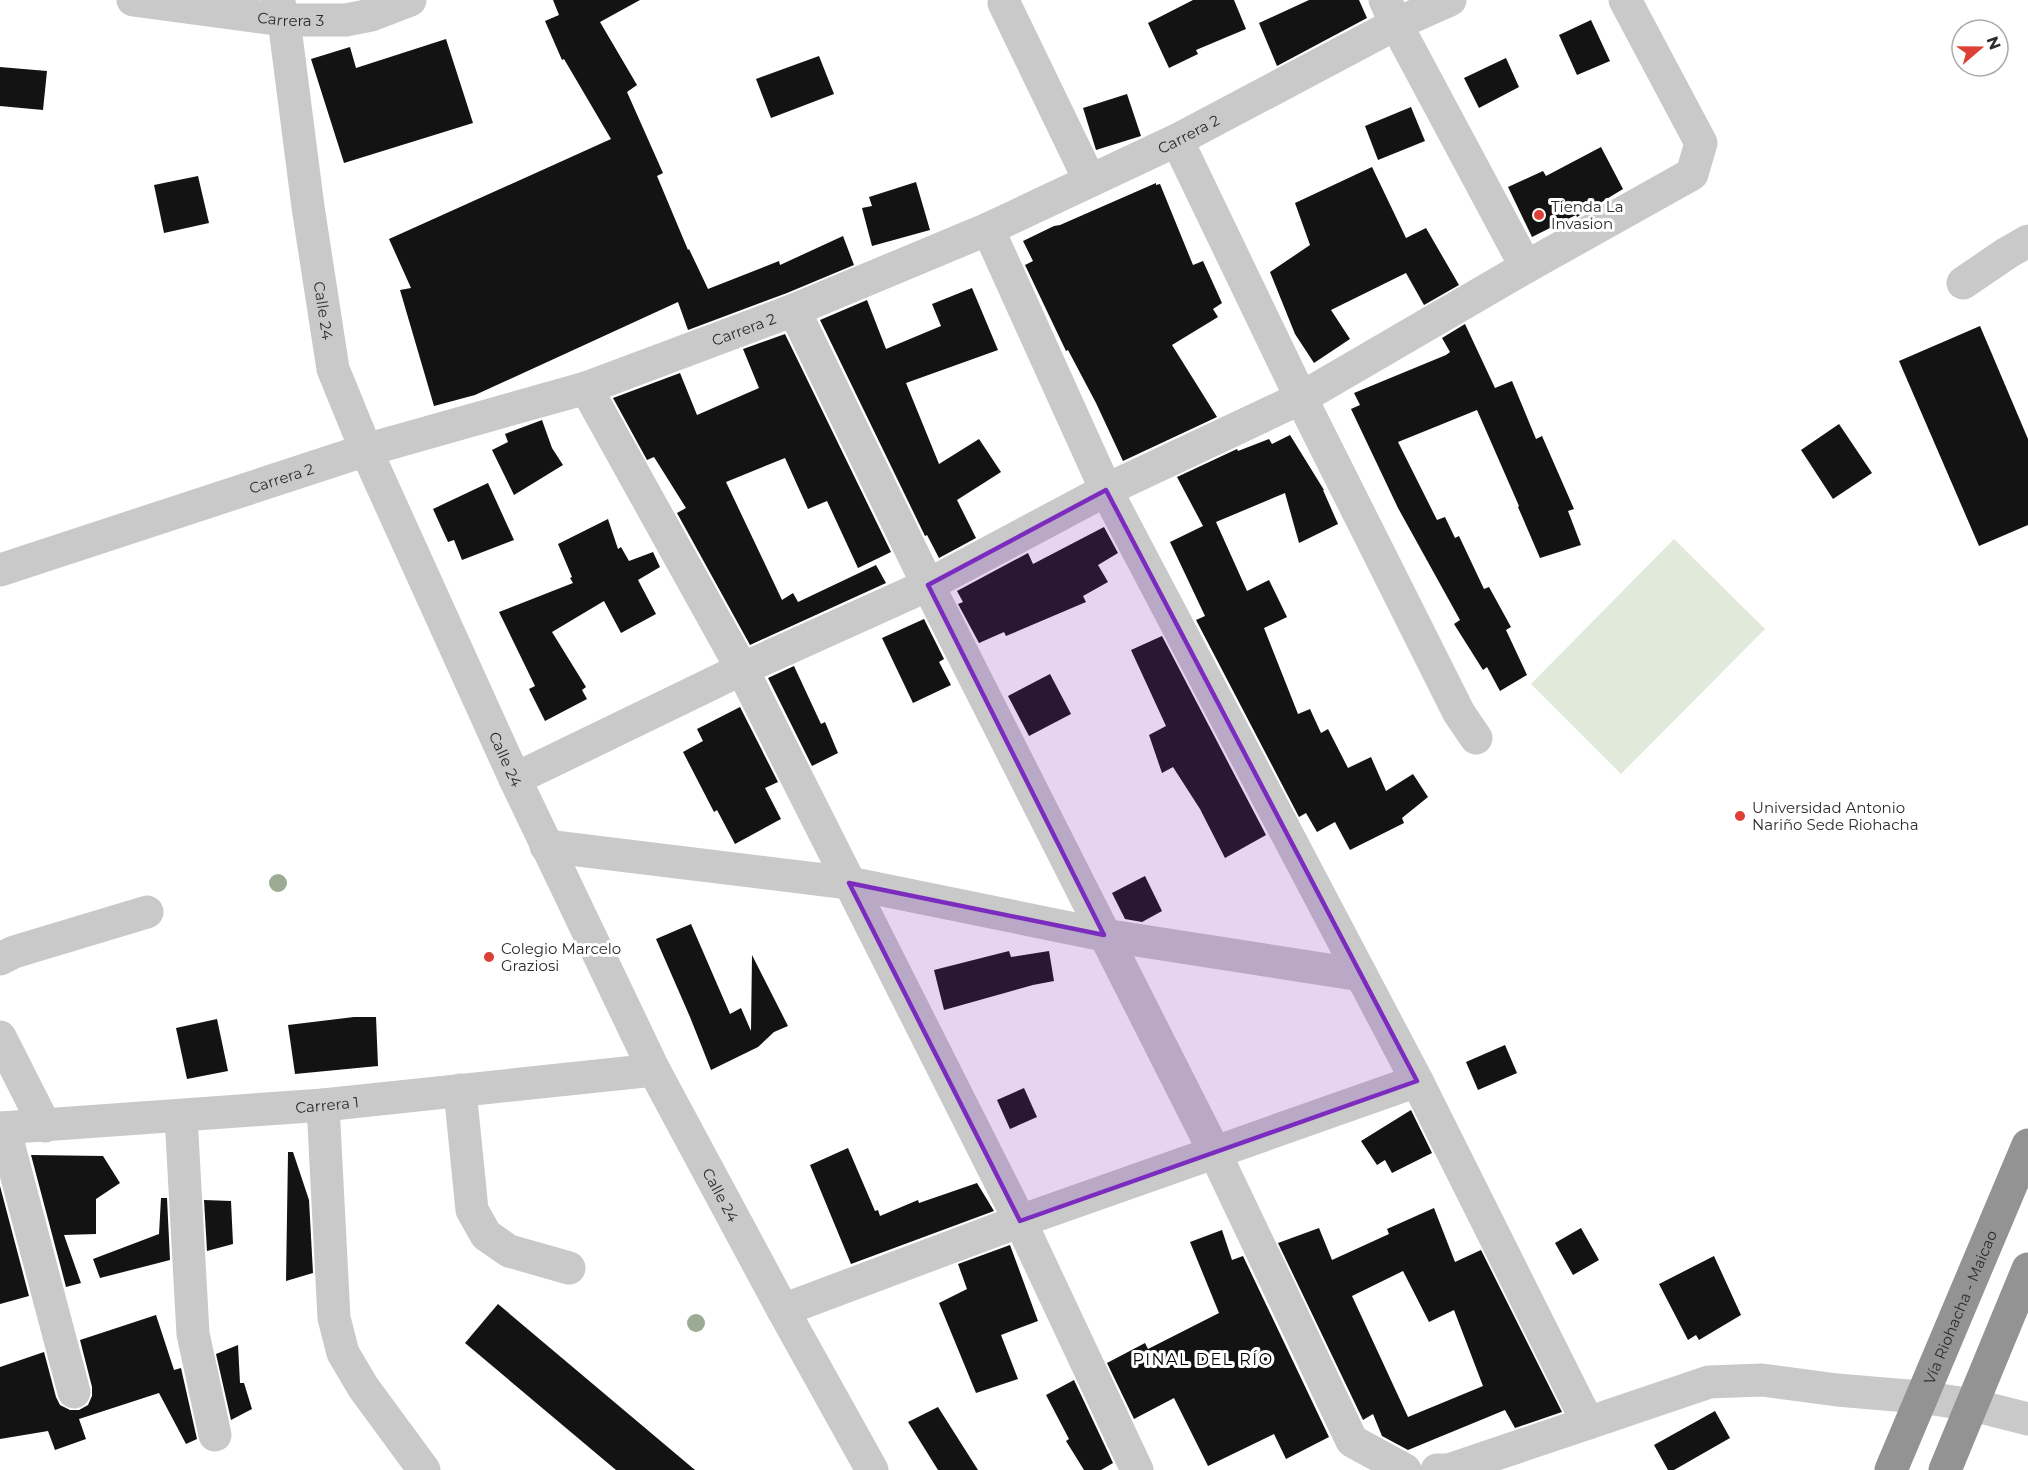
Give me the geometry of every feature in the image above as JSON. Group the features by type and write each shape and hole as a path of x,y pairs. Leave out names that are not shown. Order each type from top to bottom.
{"highway":[{"name":"Vía Riohacha - Maicao","path":"1891,1470 1920,1396 2028,1145"},
{"path":"1945,1470 2028,1269"}],"street":[{"name":"Carrera 3","path":"133,0 281,10 346,20 371,15 410,0"},
{"name":"Carrera 2","path":"0,570 366,450 586,388 794,310 988,230 1177,140 1390,12 1450,0"},
{"path":"515,779 742,669 928,585 1106,490 1301,398 1526,267 1692,174 1701,143 1625,0"},
{"path":"1004,3 1090,181"},
{"name":"Calle 24","path":"281,10 333,369 366,450 515,779 654,1070 783,1310 873,1470"},
{"path":"1390,12 1526,267"},
{"path":"1177,140 1301,398 1459,713 1476,738"},
{"path":"988,230 1106,490 1417,1081 1588,1423"},
{"path":"1963,283 2028,241"},
{"path":"794,310 928,585 1214,1151 1352,1441 1405,1470"},
{"path":"586,388 742,669 1020,1221 1137,1470"},
{"path":"546,846 849,883 1104,935 1361,975"},
{"path":"0,959 14,952 147,912"},
{"path":"0,1037 45,1126"},
{"name":"Carrera 1","path":"2,1128 323,1105 654,1070"},
{"path":"783,1310 1020,1221 1417,1081"},
{"path":"460,1090 472,1210 486,1235 508,1251 569,1268"},
{"path":"323,1105 334,1318 343,1353 363,1387 424,1470"},
{"path":"181,1116 193,1334 215,1435"},
{"path":"2,1128 74,1392"},
{"path":"1437,1470 1449,1470 1709,1382 1762,1380 1837,1390 1920,1396 1973,1405 2028,1419"}],"highlighted area":[{"path":"1106,490 1417,1081 1020,1221 849,883 1104,935 928,585"}],"green space":[{"path":"1674,539 1765,629 1621,774 1531,684"}],"building":[{"path":"553,0 640,0 600,22 637,85 627,92 663,173 657,176 688,250 708,289 779,261 780,265 843,236 854,265 688,330 678,302 475,395 434,406 400,290 411,288 389,239 611,139 564,59 562,60 545,21 559,15"},
{"path":"1193,0 1234,0 1246,29 1196,50 1198,54 1169,68 1148,23"},
{"path":"1309,0 1359,0 1367,18 1277,66 1259,23"},
{"path":"1591,20 1610,61 1577,75 1559,35"},
{"path":"446,39 473,123 344,163 311,59 350,47 356,68"},
{"path":"819,56 834,94 771,118 756,79"},
{"path":"1506,58 1519,87 1479,108 1464,78"},
{"path":"0,67 47,71 43,110 0,106"},
{"path":"1127,94 1141,136 1096,150 1083,108"},
{"path":"1411,107 1425,141 1378,160 1365,126"},
{"path":"1601,147 1623,189 1577,217 1576,215 1532,237 1508,187 1543,171 1546,176"},
{"path":"1372,167 1406,238 1426,228 1459,285 1424,305 1406,273 1331,310 1350,339 1314,363 1295,334 1270,272 1310,245 1295,203"},
{"path":"198,176 209,223 164,233 154,185"},
{"path":"916,182 930,230 872,246 862,208 872,206 869,197"},
{"path":"1156,183 1156,185 1160,184 1193,265 1203,261 1222,303 1213,309 1218,317 1172,345 1217,417 1123,461 1025,265 1033,261 1023,241"},
{"path":"972,288 998,350 906,383 939,464 979,439 1001,472 957,500 976,538 939,558 927,535 925,536 820,320 867,300 886,349 941,326 932,304"},
{"path":"1465,324 1495,388 1512,381 1536,439 1542,436 1574,509 1568,511 1581,545 1540,558 1477,410 1398,442 1437,520 1445,517 1455,538 1459,536 1484,589 1489,587 1511,627 1506,630 1527,675 1500,691 1487,667 1483,670 1454,624 1460,620 1398,508 1351,409 1360,405 1354,393 1446,355 1450,352 1442,338"},
{"path":"1980,326 2028,439 2028,525 1979,546 1899,361"},
{"path":"785,334 891,552 858,568 827,501 808,509 785,458 726,482 782,600 793,593 798,602 876,565 886,583 750,645 677,513 686,508 654,457 647,460 613,398 680,373 697,415 759,388 743,349"},
{"path":"542,420 552,448 563,465 514,495 492,450 508,442 505,434"},
{"path":"1839,424 1872,473 1833,499 1801,450"},
{"path":"1290,435 1324,490 1338,524 1299,543 1285,493 1216,522 1247,591 1269,580 1287,617 1264,628 1298,714 1310,709 1321,733 1328,729 1348,768 1371,757 1386,791 1413,774 1428,797 1402,818 1404,823 1350,850 1335,822 1317,832 1306,813 1299,817 1196,620 1205,616 1170,542 1203,526 1177,477 1237,449 1238,451 1269,439 1272,444"},
{"path":"488,483 514,540 462,560 454,540 448,542 433,509"},
{"path":"608,519 618,549 621,547 629,561 653,552 660,567 638,580 656,614 621,633 604,601 552,632 586,687 582,690 587,699 545,721 529,689 535,686 499,612 573,583 558,544"},
{"path":"1104,527 1118,553 1098,565 1108,582 1083,596 1086,602 1006,636 1004,632 979,643 958,604 963,602 957,591 1028,553 1033,564"},
{"path":"924,619 944,659 939,662 951,685 913,703 882,638"},
{"path":"1162,636 1266,835 1225,858 1200,809 1173,767 1162,773 1149,735 1166,726 1131,650"},
{"path":"794,666 821,724 825,722 838,753 812,766 768,678"},
{"path":"1050,674 1071,714 1029,736 1008,696"},
{"path":"740,707 778,782 765,788 781,819 735,844 717,810 714,812 683,752 703,741 697,729"},
{"path":"1145,876 1162,911 1142,922 1125,919 1112,893"},
{"path":"691,924 730,1014 741,1008 751,1031 752,955 788,1026 774,1032 758,1047 711,1070 656,939"},
{"path":"1009,951 1011,957 1049,951 1054,981 944,1010 934,970"},
{"path":"354,1017 376,1017 378,1066 295,1074 288,1025"},
{"path":"217,1019 228,1071 187,1079 176,1028"},
{"path":"1505,1045 1517,1073 1478,1090 1466,1062"},
{"path":"1024,1088 1037,1117 1010,1129 997,1100"},
{"path":"1411,1110 1432,1153 1392,1173 1385,1160 1377,1165 1361,1141"},
{"path":"848,1148 875,1211 878,1210 880,1216 918,1200 919,1203 977,1183 994,1211 851,1264 810,1165"},
{"path":"288,1152 293,1152 309,1200 313,1273 286,1281"},
{"path":"31,1155 103,1156 120,1183 96,1199 96,1234 64,1235 81,1283 66,1287"},
{"path":"0,1186 29,1296 0,1304"},
{"path":"161,1198 167,1198 170,1260 100,1278 93,1259 159,1234"},
{"path":"204,1200 231,1201 233,1244 207,1251"},
{"path":"1434,1208 1455,1262 1481,1250 1562,1412 1515,1428 1505,1410 1408,1450 1382,1436 1373,1414 1363,1420 1278,1243 1319,1228 1332,1260 1389,1234 1387,1229","holes":["1403,1271 1429,1322 1454,1310 1483,1386 1408,1417 1352,1296"]},
{"path":"1581,1228 1599,1260 1573,1275 1555,1243"},
{"path":"1222,1230 1232,1260 1243,1256 1329,1437 1286,1459 1274,1434 1208,1466 1174,1398 1134,1419 1107,1363 1145,1343 1148,1349 1219,1313 1190,1242"},
{"path":"1010,1245 1038,1321 1001,1335 1018,1379 976,1393 939,1303 967,1289 958,1264"},
{"path":"1714,1256 1741,1315 1699,1340 1696,1335 1688,1340 1659,1284"},
{"path":"498,1304 695,1470 616,1470 465,1343"},
{"path":"156,1315 174,1370 181,1368 197,1439 186,1444 159,1393 79,1419 86,1439 55,1450 48,1431 0,1439 0,1367 44,1352 60,1405 70,1410 79,1410 88,1405 92,1396 92,1387 80,1340"},
{"path":"238,1345 240,1383 244,1383 252,1409 231,1420 216,1354"},
{"path":"1074,1380 1113,1463 1101,1470 1084,1470 1066,1441 1069,1439 1046,1395"},
{"path":"938,1407 978,1470 938,1470 908,1422"},
{"path":"1715,1411 1730,1438 1674,1470 1668,1470 1654,1445"}],"place":[{"name":"Tienda La Invasion","path":"1539,215"},
{"name":"Universidad Antonio Nariño Sede Riohacha","path":"1740,816"},
{"name":"Colegio Marcelo Graziosi","path":"489,957"}],"district":[{"name":"PINAL DEL RÍO","path":"1203,1359"}]}
